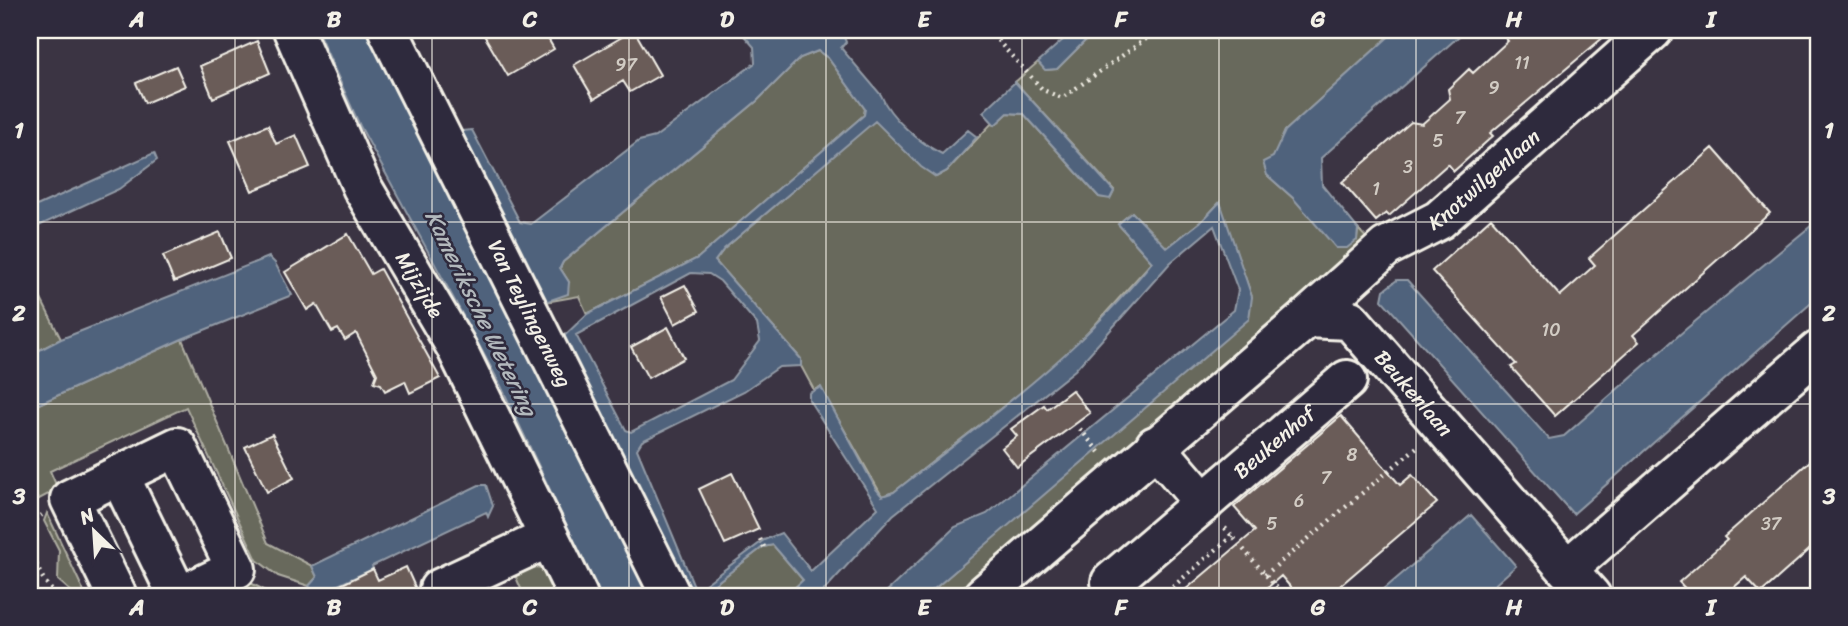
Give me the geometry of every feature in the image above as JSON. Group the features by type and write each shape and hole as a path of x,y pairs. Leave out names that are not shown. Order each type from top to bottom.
{"street":[{"name":"Mijzijde","path":"293,30 362,187 455,345 578,596"},
{"name":"Van Teylingenweg","path":"388,30 671,596"},
{"name":"Knotwilgenlaan","path":"1307,318 1386,247 1439,220 1653,30"},
{"path":"984,596 1155,446 1307,318"},
{"name":"Beukenlaan","path":"1307,318 1350,320 1579,582 1818,351"},
{"name":"Beukenhof","path":"1111,582 1346,380"},
{"path":"1155,446 1204,503"},
{"path":"117,596 70,499 119,475 177,447 236,569 179,596 119,475"},
{"path":"439,589 548,538"}],"path":[{"path":"988,30 1043,90 1062,98 1153,34"},
{"path":"1265,575 1443,425"},
{"path":"1080,429 1099,452"},
{"path":"1204,503 1284,596"},
{"path":"1163,596 1232,536"},
{"path":"30,537 32,557 42,579 57,596"},
{"path":"760,540 765,551"}],"green space":[{"path":"1096,30 1396,30 1285,131 1267,175 1293,198 1357,240 1358,229 1373,245 958,596 926,596 1002,530 1252,297 1219,203 1204,219 1167,248 1132,212 1118,224 1152,262 1064,359 894,492 882,496 820,387 814,390 801,366 801,359 715,261 724,249 875,120 936,177 947,171 991,124 995,125 1008,113 1024,114 1099,197 1110,198 1114,190 1015,82 1038,62 1046,70 1057,69"},
{"path":"818,51 828,58 865,109 864,115 698,258 587,314 579,296 545,302 569,282 560,268 563,262 757,101 800,58"},
{"path":"30,277 61,339 30,355"},
{"path":"182,339 268,543 312,566 317,577 309,586 278,576 257,560 186,407 50,471 58,489 37,500 30,511 30,408"},
{"path":"47,513 86,596 74,594 58,580 59,550 44,521"},
{"path":"773,545 803,580 786,596 699,596 763,547"},
{"path":"532,567 545,568 567,596 512,596 522,591 515,575"},
{"path":"247,581 275,596 213,596"}],"water":[{"name":"Kameriksche Wetering","path":"317,30 368,30 395,91 498,282 513,320 649,596 600,596 501,386 360,126"},
{"path":"739,30 767,30 772,35 783,35 788,30 841,30 846,42 841,48 881,95 898,121 915,137 942,154 968,130 977,137 947,171 936,177 921,167 875,121 724,249 715,261 801,359 801,366 779,367 744,391 642,441 637,449 696,591 764,540 781,533 811,571 878,508 809,400 809,393 821,387 876,489 882,496 894,492 997,412 1062,356 1094,327 1152,262 1118,224 1132,212 1167,248 1204,219 1220,202 1252,297 1249,319 926,596 882,596 955,527 987,514 1234,310 1238,290 1214,226 1170,263 1075,370 893,515 819,596 786,596 803,580 773,545 763,547 699,596 683,596 643,511 612,434 558,342 587,314 698,258 864,115 865,109 828,58 818,51 800,58 757,101 563,262 560,268 569,282 568,294 545,302 464,151 462,131 472,130 520,222 531,224 639,141 655,137 755,63 754,47","holes":["691,273 709,274 720,281 757,324 760,341 731,380 631,432 626,430 576,335"]},
{"path":"1074,30 1096,30 1057,69 1045,70 1038,62"},
{"path":"1396,30 1466,30 1321,158 1322,185 1358,229 1357,240 1347,248 1336,248 1293,198 1267,175 1263,162 1273,157 1285,131"},
{"path":"1015,82 1114,191 1110,199 1099,197 1024,114 1008,113 995,125 983,112"},
{"path":"154,153 157,160 119,189 30,230 30,209"},
{"path":"1818,220 1818,297 1573,514 1382,300 1384,290 1397,280 1407,280 1549,439 1564,436 1686,329"},
{"path":"269,257 292,295 182,339 30,408 30,355 61,339"},
{"path":"479,485 486,485 493,506 488,517 486,512 314,596 309,586 317,577 312,566"},
{"path":"1471,515 1516,566 1482,596 1376,596"}],"building":[{"path":"481,30 543,30 554,49 508,76"},
{"path":"634,30 660,75 630,92 623,81 594,99 574,65"},
{"path":"1498,30 1612,30 1490,133 1493,136 1454,171 1448,164 1389,216 1386,213 1376,221 1342,182 1411,122 1422,124 1450,99 1448,89 1469,69 1473,73 1508,41"},
{"path":"257,41 270,73 213,98 200,66"},
{"path":"176,66 185,86 145,103 136,83"},
{"path":"268,125 276,144 296,135 310,167 252,191 230,141"},
{"path":"1713,148 1770,213 1633,335 1639,342 1555,416 1511,367 1516,364 1432,271 1491,218 1560,296 1595,265 1589,258"},
{"path":"220,232 231,258 174,282 163,256"},
{"path":"348,234 371,274 380,269 440,378 410,393 405,381 385,391 381,384 374,382 377,374 356,333 345,340 338,329 332,332 316,304 307,310 285,272"},
{"path":"685,285 699,311 675,324 661,297"},
{"path":"668,327 684,358 648,378 631,347"},
{"path":"1072,390 1090,413 1017,467 1002,448 1017,436 1011,429 1044,405 1047,409"},
{"path":"1341,416 1400,485 1412,475 1437,503 1328,596 1298,596 1281,576 1258,596 1178,596 1255,531 1234,507"},
{"path":"272,434 294,478 267,492 245,447"},
{"path":"1818,454 1818,542 1761,593 1746,577 1724,596 1692,596 1679,582 1727,540 1724,537"},
{"path":"732,473 759,529 725,544 699,489"},
{"path":"406,567 419,596 318,596 373,569 378,580"}]}
